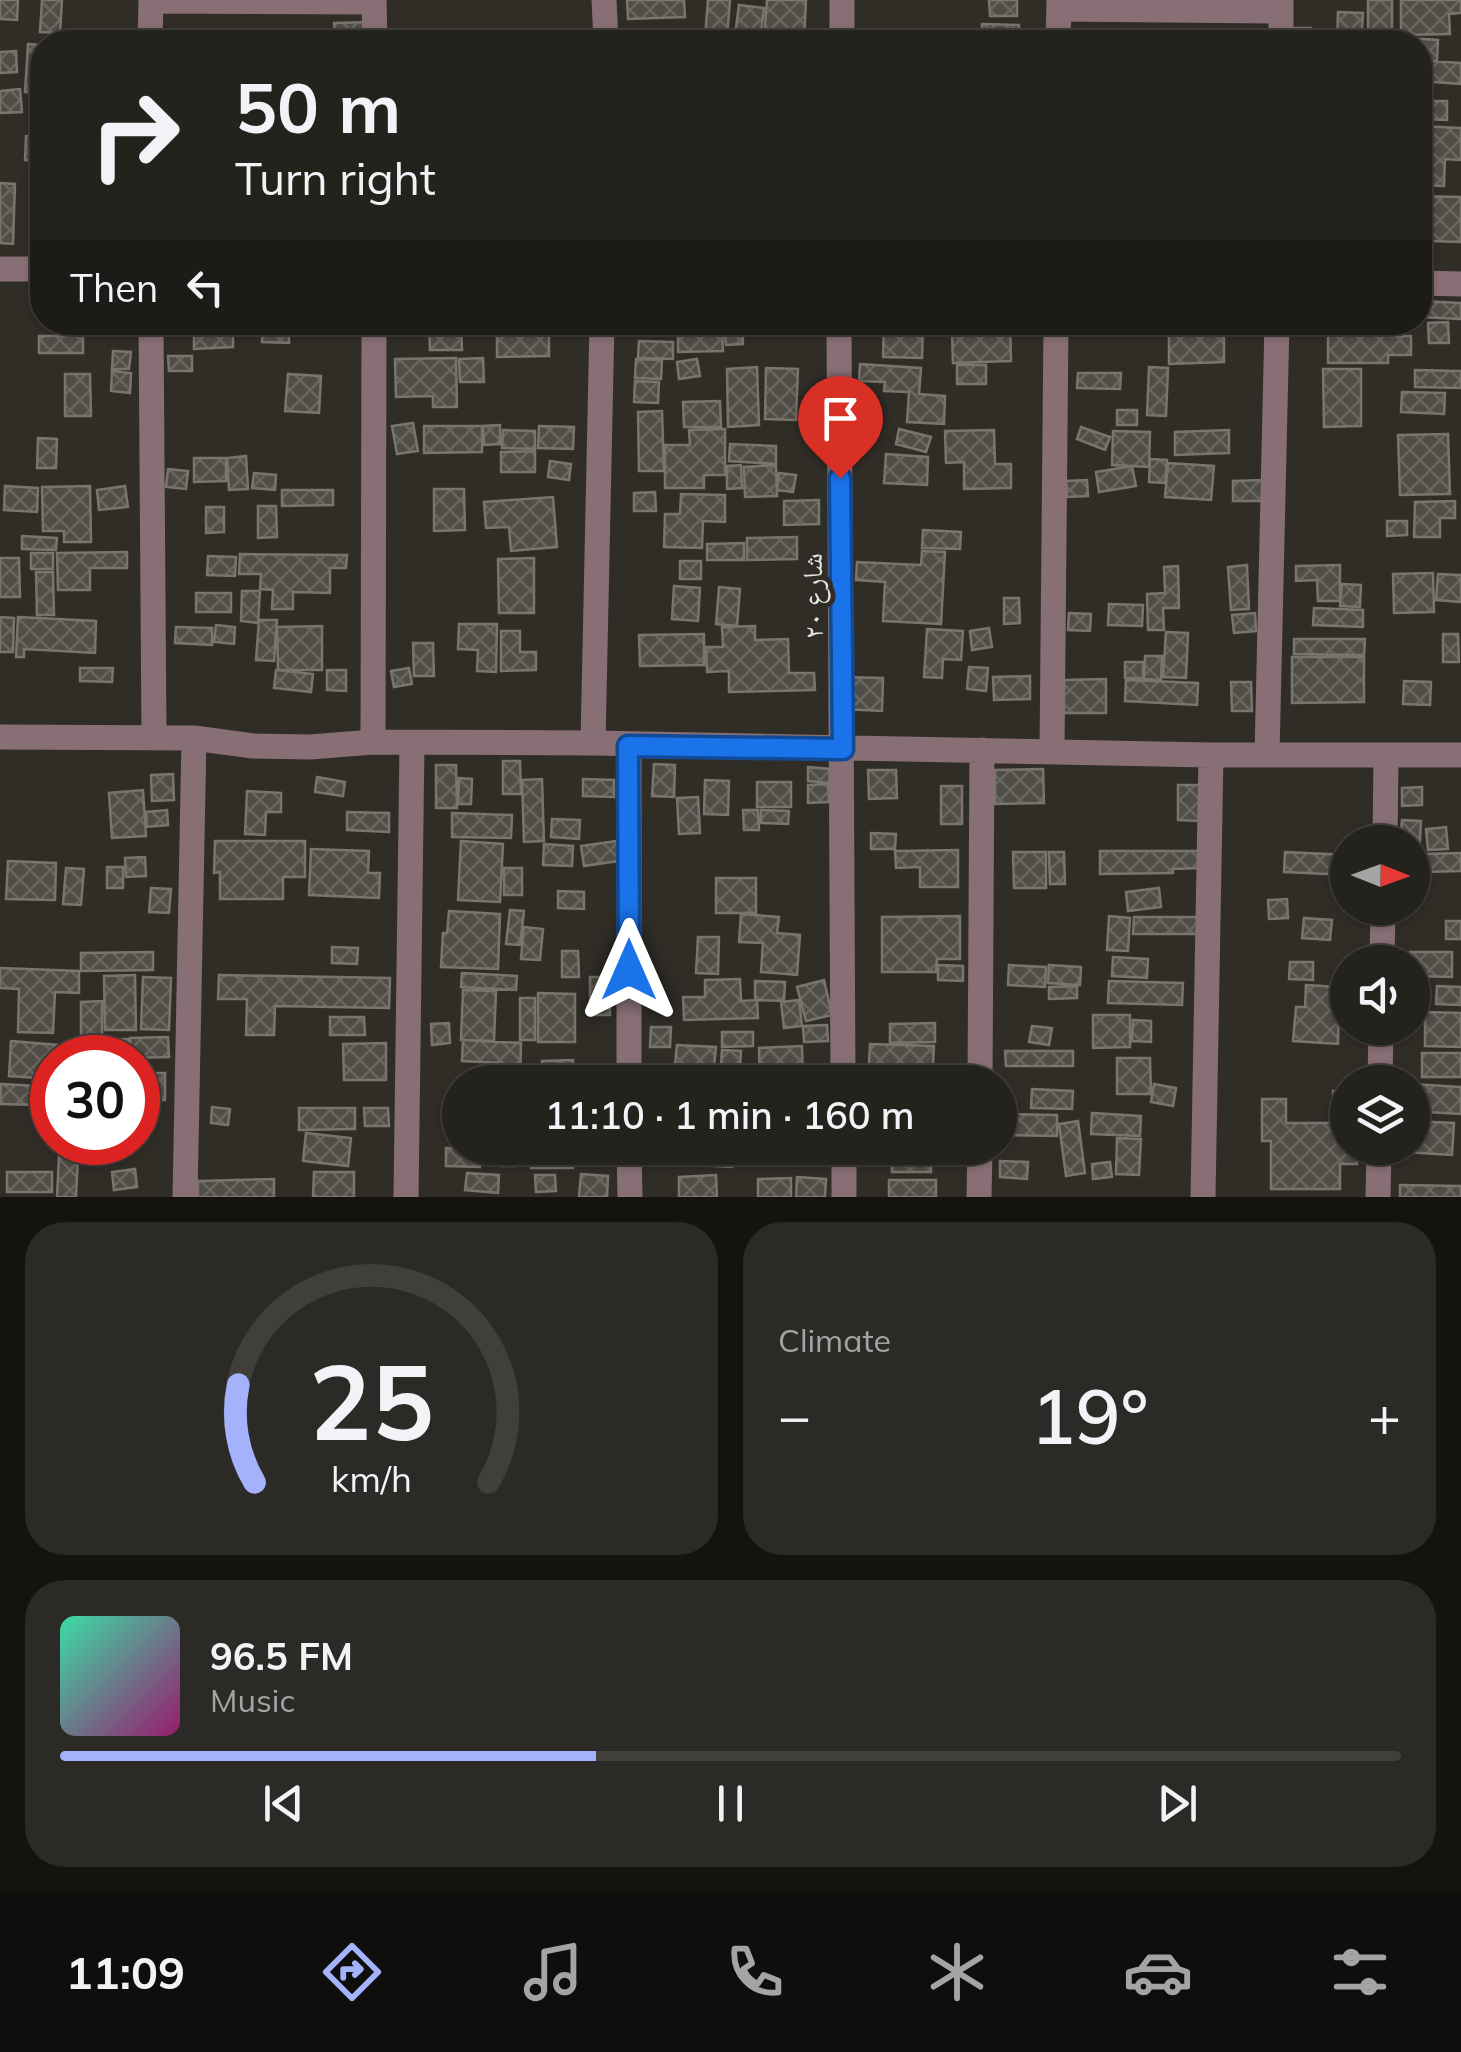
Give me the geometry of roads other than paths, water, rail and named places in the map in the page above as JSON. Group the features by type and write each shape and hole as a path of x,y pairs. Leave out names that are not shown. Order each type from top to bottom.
{"street":[{"path":"604,0 605,30"},
{"path":"842,0 842,30"},
{"path":"150,30 150,1 374,1 375,30"},
{"path":"1058,30 1059,4 1281,5 1280,30"},
{"path":"0,268 30,269"},
{"path":"1432,283 1461,284"},
{"path":"151,335 154,737"},
{"path":"372,742 374,335"},
{"path":"594,744 602,335"},
{"name":"شارع ٢٠","path":"839,335 844,1065"},
{"path":"1052,751 1056,335"},
{"path":"1267,755 1277,335"},
{"path":"0,737 194,738 253,746 310,747 412,742 1211,755 1461,755"},
{"path":"185,1197 194,738"},
{"path":"406,1197 412,742"},
{"path":"628,746 629,1065"},
{"path":"980,1065 982,750"},
{"path":"1203,1197 1211,755"},
{"path":"1384,825 1386,756"},
{"path":"630,1165 630,1197"},
{"path":"844,1165 844,1197"},
{"path":"980,1165 980,1197"},
{"path":"1378,1197 1379,1165"}]}
